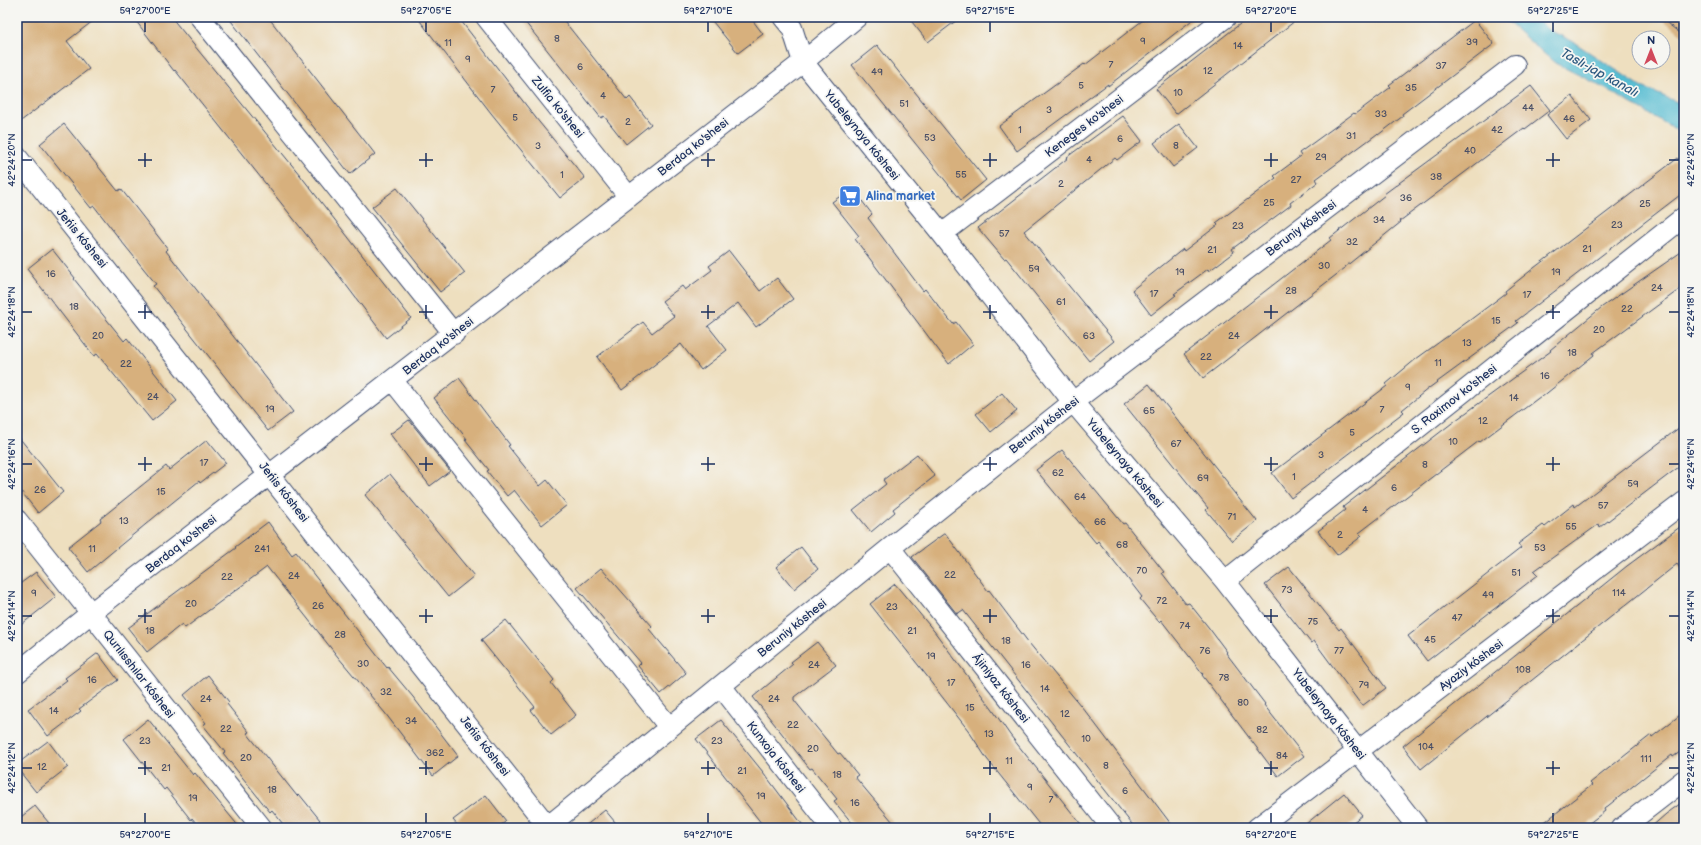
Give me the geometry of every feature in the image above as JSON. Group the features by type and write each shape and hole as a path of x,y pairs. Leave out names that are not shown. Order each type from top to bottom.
{"street":[{"path":"200,17 454,334"},
{"name":"Zulfia ko'shesi","path":"486,17 629,197"},
{"name":"Yubeleynaya kóshesi","path":"783,17 792,28 803,62 942,234 1072,402 1225,581 1418,828"},
{"name":"Berdaq ko'shesi","path":"17,673 91,613 454,334 803,62 857,17"},
{"name":"Keneges ko'shesi","path":"942,234 1226,17"},
{"name":"Beruniy kóshesi","path":"548,827 669,727 1072,402 1515,65"},
{"name":"Jeńis kóshesi","path":"17,157 271,475 548,827"},
{"name":"S. Raximov ko'shesi","path":"1225,581 1684,217"},
{"path":"393,380 669,727"},
{"name":"Ayaziy kóshesi","path":"1257,828 1684,502"},
{"name":"Qurılısshılar kóshesi","path":"17,520 262,828"},
{"name":"Ájiniyaz kóshesi","path":"890,548 1112,828"},
{"name":"Kunxoja kóshesi","path":"721,686 832,828"},
{"path":"1622,828 1684,780"}],"water":[{"name":"Taslı-jap kanalı","path":"1502,17 1536,17 1547,29 1572,41 1642,87 1684,105 1684,134 1597,84 1555,63"}],"building":[{"path":"17,17 98,17 67,41 89,69 17,124"},
{"path":"133,17 171,17 300,175 411,318 386,338 340,277 175,70 174,71"},
{"path":"228,17 268,17 375,154 350,174"},
{"path":"417,17 458,17 539,122 585,178 560,198 491,113"},
{"path":"521,17 561,17 627,100 630,97 651,124 626,144 604,116 601,118"},
{"path":"709,17 750,17 763,34 738,53"},
{"path":"908,17 961,17 928,42"},
{"path":"1147,17 1196,17 1108,86 1108,84 1017,151 999,126 1084,64 1085,65"},
{"path":"1249,17 1300,17 1176,114 1156,89"},
{"path":"1659,17 1684,17 1684,36"},
{"path":"1475,20 1494,44 1402,114 1403,116 1378,135 1377,134 1316,179 1318,182 1290,203 1291,205 1232,249 1234,252 1209,271 1208,269 1174,294 1176,295 1151,315 1132,290 1183,249 1184,251 1218,225 1216,223 1276,178 1274,176 1301,156 1299,153 1391,87 1389,85"},
{"path":"877,45 986,180 961,200 852,65"},
{"path":"1531,86 1550,110 1400,221 1401,222 1345,268 1203,378 1184,354 1331,240 1330,238 1385,195 1384,194"},
{"path":"1572,96 1591,120 1566,139 1547,115"},
{"path":"1123,116 1142,141 1117,160 1115,158 1024,231 1114,341 1089,361 1006,258 1004,259 978,228 1068,158 1067,157"},
{"path":"64,124 118,191 121,189 168,249 166,251 293,412 268,431 153,286 156,284 94,206 91,208 40,144"},
{"path":"1179,124 1198,148 1173,167 1154,143"},
{"path":"1678,158 1684,165 1684,192 1516,321 1518,323 1429,388 1402,410 1404,412 1291,498 1272,473 1387,386 1386,384 1416,359 1506,293 1505,291 1534,268"},
{"path":"397,188 465,273 440,292 372,207"},
{"path":"852,188 872,214 868,218 923,291 925,289 953,324 956,322 973,344 949,364 855,239 859,236 832,202"},
{"path":"52,249 124,341 127,338 177,401 152,421 97,354 94,356 27,269"},
{"path":"1684,250 1684,286 1593,353 1594,355 1542,397 1541,396 1480,442 1479,441 1359,533 1362,536 1337,555 1318,531 1345,510 1343,507 1456,420 1551,351 1550,350 1602,307"},
{"path":"729,251 760,291 777,278 793,299 756,327 738,303 708,326 727,350 701,370 681,344 622,390 597,357 643,322 652,333 674,316 662,301 682,286 685,290 712,270 709,266"},
{"path":"459,378 510,445 508,446 540,486 547,480 567,505 542,525 514,490 507,496 465,440 467,439 434,398"},
{"path":"1149,384 1257,521 1232,541 1206,510 1208,508 1124,404"},
{"path":"1002,393 1017,411 991,432 976,414"},
{"path":"409,420 450,471 430,486 390,434"},
{"path":"1684,424 1684,463 1600,527 1599,524 1534,571 1538,575 1427,661 1408,636 1521,548 1518,544 1543,525 1545,527 1574,504 1575,507"},
{"path":"17,435 63,492 38,513 17,486"},
{"path":"207,440 226,463 200,483 199,481 88,572 68,547 166,466 169,470"},
{"path":"1062,450 1123,524 1125,523 1164,572 1162,573 1186,604 1189,603 1209,628 1265,704 1264,705 1304,756 1278,776 1161,620 1159,622 1140,599 1142,597 1098,541 1096,543 1036,470"},
{"path":"917,454 935,476 893,509 895,512 871,532 853,510 886,484 883,480"},
{"path":"390,474 474,576 448,597 365,495"},
{"path":"268,522 292,555 296,552 387,668 388,667 413,697 458,756 433,776 385,713 338,657 267,567 185,628 182,624 147,652 128,628 236,548 235,547"},
{"path":"1684,524 1684,573 1677,564 1421,769 1403,746 1627,566"},
{"path":"945,533 988,591 989,590 1029,643 1090,717 1174,828 1135,828 963,610 957,614 912,557"},
{"path":"801,547 818,569 794,589 776,567"},
{"path":"1289,567 1339,630 1341,628 1386,688 1362,706 1314,641 1311,643 1265,585"},
{"path":"601,568 652,626 649,629 686,673 661,694 638,666 641,663 577,588"},
{"path":"36,572 56,597 17,628 17,586"},
{"path":"895,584 934,631 1010,735 1084,828 1042,828 987,759 968,730 870,604"},
{"path":"506,620 554,680 551,683 576,715 551,735 531,710 535,707 481,640"},
{"path":"817,642 836,665 794,697 794,700 838,754 840,753 858,775 855,777 898,828 857,828 834,801 837,799 812,768 810,769 753,697 793,664 791,662"},
{"path":"98,653 118,680 79,709 81,711 48,736 28,709 67,680 65,678"},
{"path":"208,675 229,702 227,704 249,732 247,733 297,796 299,794 320,820 318,822 322,828 286,828 272,810 270,812 223,753 225,752 203,725 206,723 184,695"},
{"path":"1684,712 1684,749 1673,757 1672,755 1604,809 1605,811 1583,828 1537,828 1592,785 1590,783 1651,735 1652,737"},
{"path":"148,719 193,775 195,773 240,828 200,828 192,818 191,820 166,788 164,790 124,739"},
{"path":"721,720 763,772 805,828 765,828 696,739"},
{"path":"48,741 68,767 36,792 17,768 17,764"},
{"path":"1344,793 1362,815 1346,828 1301,828"},
{"path":"486,795 506,821 498,828 460,828 453,820"},
{"path":"1684,801 1684,828 1650,828 1666,814"},
{"path":"35,806 53,828 17,828 17,820"},
{"path":"605,810 620,828 583,828"}],"place":[{"name":"Alina market","path":"850,196"}]}
